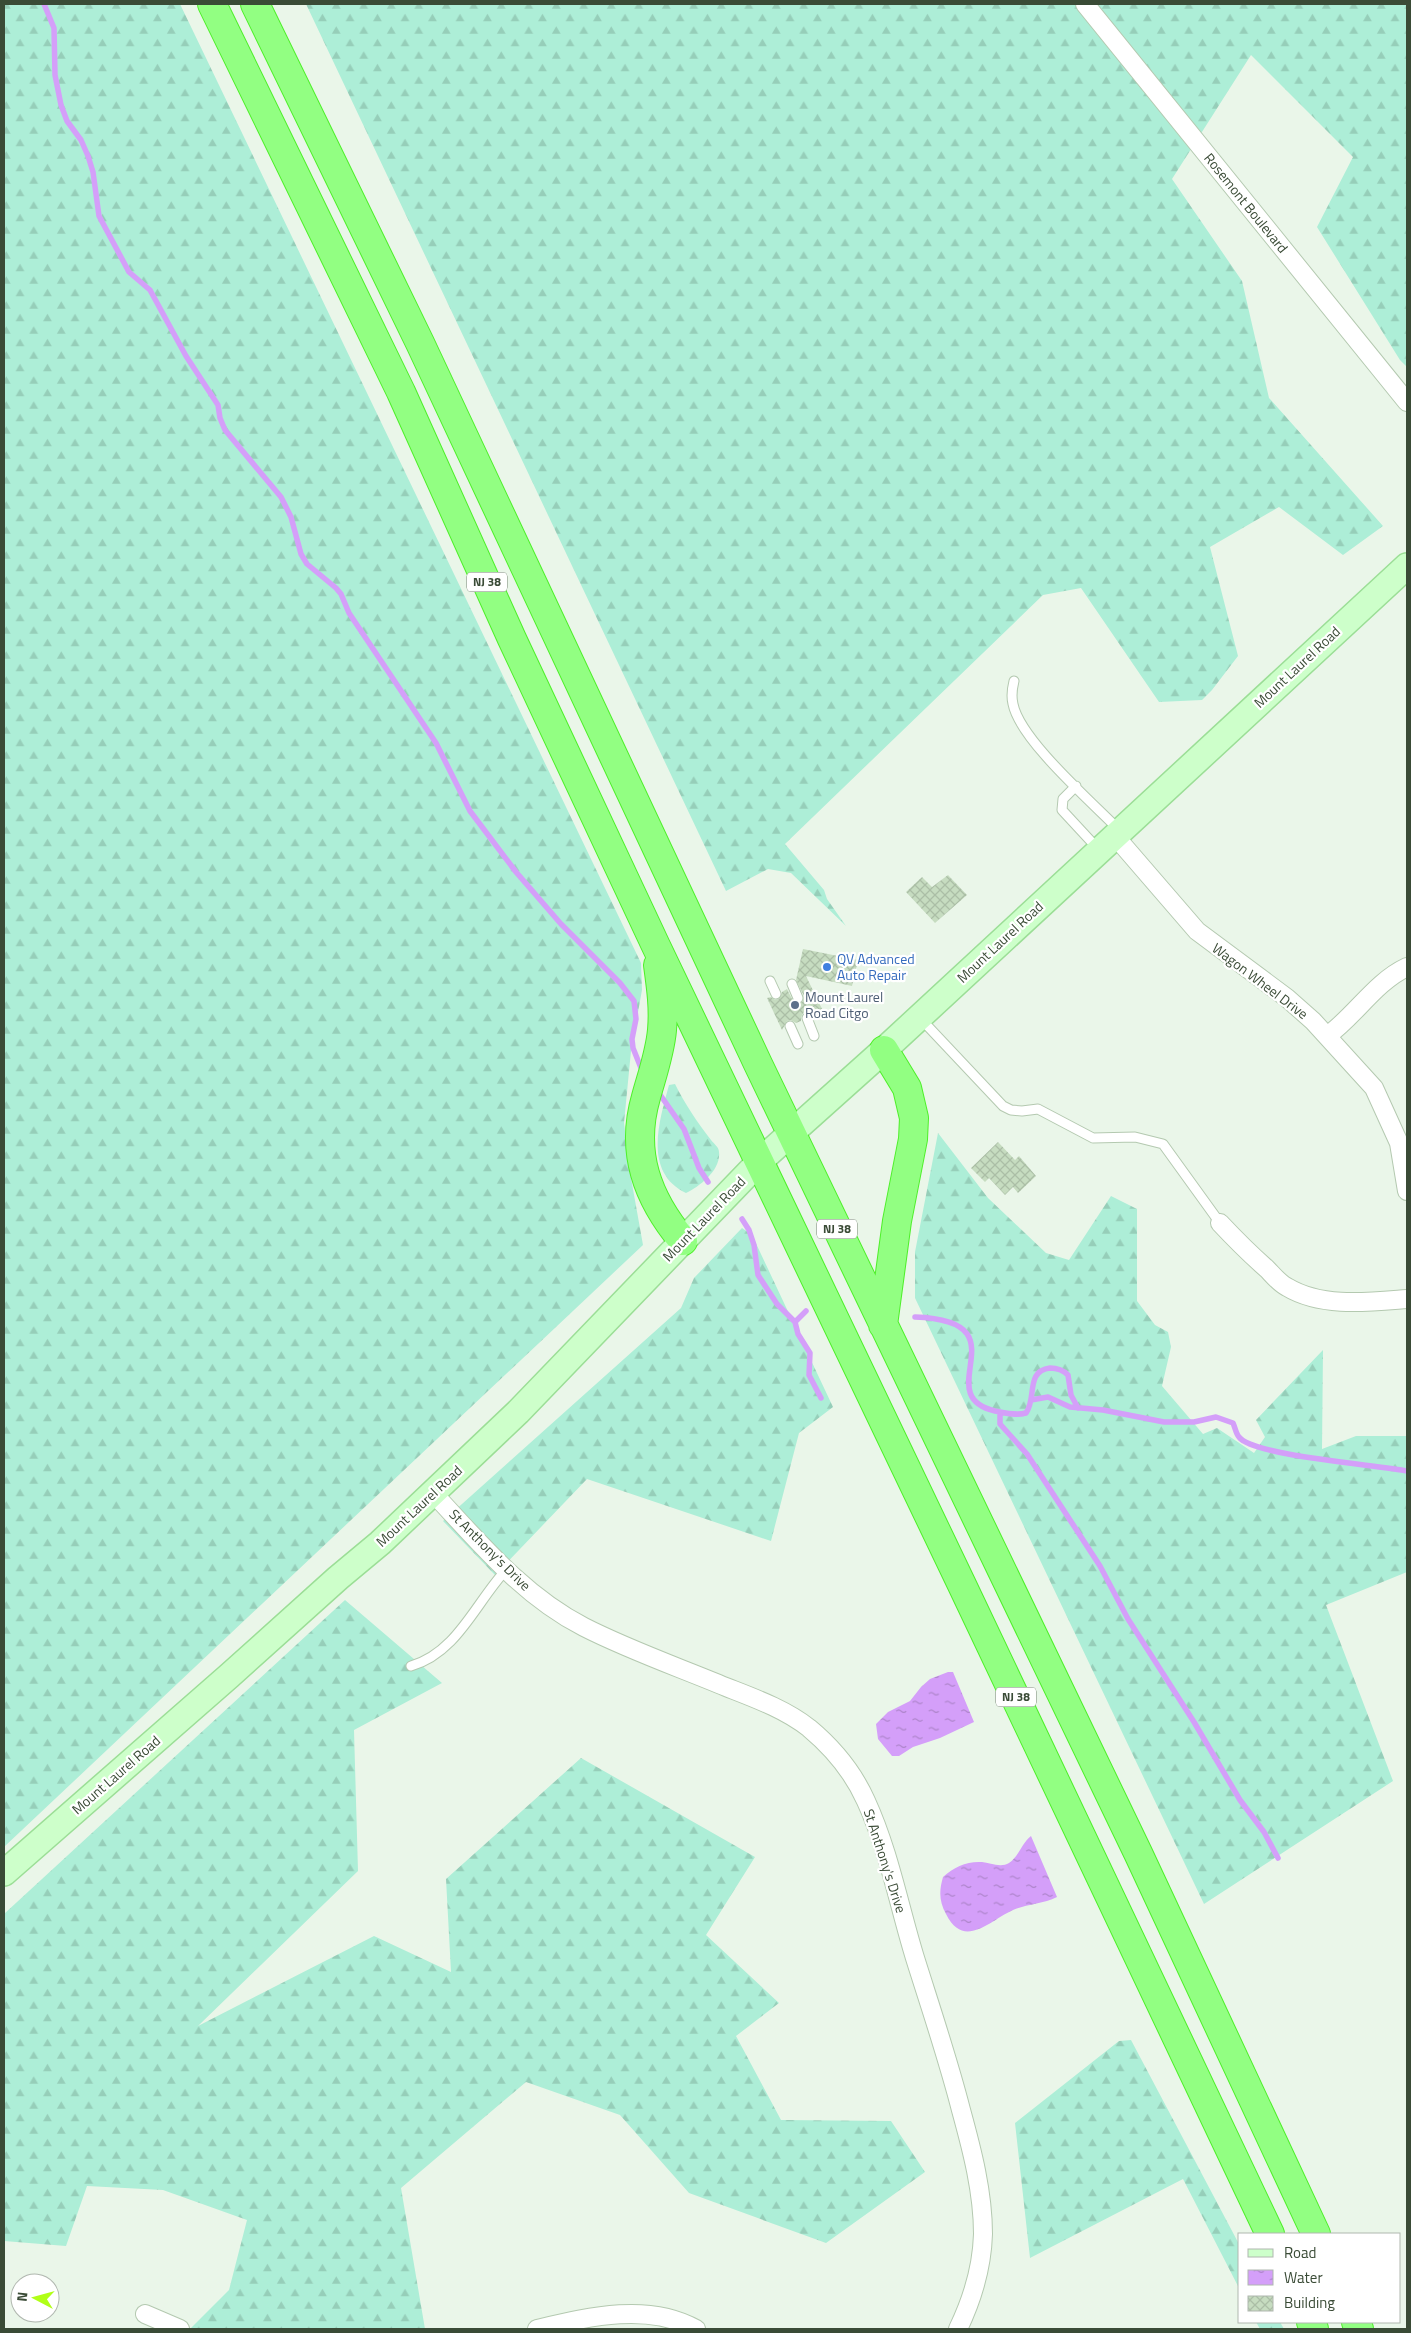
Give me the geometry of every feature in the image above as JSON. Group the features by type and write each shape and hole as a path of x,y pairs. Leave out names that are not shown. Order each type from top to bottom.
{"highway":[{"name":"NJ 38","path":"212,4 401,392 512,639 656,946 1270,2233"},
{"name":"NJ 38","path":"255,4 420,343 791,1133 1138,1853 1316,2233"},
{"path":"656,946 663,1007 662,1030 642,1117 640,1154 645,1177 658,1206 683,1241"},
{"path":"883,1325 896,1229 913,1139 914,1118 907,1088 884,1050"}],"main road":[{"name":"Mount Laurel Road","path":"4,1874 380,1543 518,1412 760,1161 920,1018 1407,566"}],"street":[{"name":"Rosemont Boulevard","path":"1085,4 1407,402"},
{"name":"Wagon Wheel Drive","path":"1111,839 1197,931 1287,998 1313,1021 1374,1088 1399,1142 1407,1191"},
{"path":"1326,1036 1340,1026 1361,1003 1396,972 1407,967"},
{"path":"1220,1223 1241,1246 1286,1287 1300,1293 1326,1300 1347,1302 1407,1299"},
{"name":"St Anthony's Drive","path":"433,1493 506,1570 553,1608 582,1626 779,1710 807,1727 830,1747 850,1772 866,1800 886,1856 952,2072 976,2174 983,2236 980,2266 972,2296 958,2329"},
{"path":"537,2329 613,2315 638,2313 662,2315 683,2322 696,2329"},
{"path":"145,2314 180,2329"}],"lane":[{"path":"1014,681 1012,691 1013,706 1033,743 1076,786 1111,839"},
{"path":"1076,786 1063,799 1062,810 1111,839"},
{"path":"770,981 776,994"},
{"path":"792,984 798,998"},
{"path":"806,1018 814,1036"},
{"path":"920,1018 938,1040 1003,1106 1011,1110 1022,1111 1038,1109 1093,1138 1135,1138 1163,1144 1220,1223"},
{"path":"790,1026 798,1044"},
{"path":"411,1666 423,1662 450,1642 506,1570"}],"green space":[{"path":"4,4 180,4 641,963 642,990 631,1051 624,1123 631,1178 643,1245 4,1847"},
{"path":"306,4 1407,4 1407,367 1400,360 1317,227 1353,157 1251,55 1172,179 1242,281 1269,398 1383,526 1343,555 1279,507 1210,547 1238,656 1202,700 1159,702 1081,588 1043,595 785,844 824,890 827,899 846,926 791,873 768,869 726,891"},
{"path":"675,1084 692,1113 719,1150 719,1159 713,1171 703,1182 686,1193 673,1184 664,1172 659,1159 658,1145 661,1115 669,1085"},
{"path":"938,1133 988,1198 1046,1253 1069,1260 1111,1196 1137,1209 1137,1301 1155,1325 1168,1332 1171,1347 1162,1386 1203,1434 1217,1428 1254,1453 1265,1437 1256,1420 1323,1350 1322,1449 1356,1436 1407,1436 1407,1572 1326,1605 1393,1781 1204,1904 915,1298 915,1252"},
{"path":"742,1228 752,1235 833,1407 799,1433 771,1541 587,1479 495,1575 443,1521 681,1308 694,1278"},
{"path":"345,1600 442,1683 354,1730 358,1871 198,2026 374,1936 451,1972 446,1879 581,1758 755,1857 706,1935 779,2003 736,2036 781,2120 891,2121 925,2172 826,2243 689,2193 620,2115 526,2082 401,2188 425,2329 190,2329 229,2290 247,2220 163,2190 87,2186 66,2246 4,2241 4,1914"},
{"path":"1131,2040 1238,2242 1238,2286 1183,2179 1030,2258 1015,2123 1119,2041"},
{"path":"1257,2323 1281,2323 1284,2329 1260,2329"}],"water":[{"path":"953,1672 974,1722 940,1738 913,1747 899,1756 892,1756 878,1739 876,1724 888,1712 910,1701 930,1679"},
{"path":"1031,1836 1057,1897 1013,1910 977,1930 961,1930 953,1925 946,1914 941,1900 940,1891 943,1877 952,1870 966,1864 982,1862 999,1865 1009,1863"}],"building":[{"path":"948,875 967,895 935,923 906,892 922,877 932,887"},
{"path":"803,949 858,960 852,986 806,976 823,1011 813,1015 804,1012 801,1021 796,1023 791,1020 787,1021 782,1030 767,998 779,999 782,992 787,989 794,1003 798,1004 803,1001 804,996 796,980"},
{"path":"998,1142 1015,1160 1019,1156 1036,1176 1018,1193 1013,1187 1005,1195 989,1178 985,1182 971,1168"}],"waterway":[{"path":"44,4 54,28 55,75 61,105 67,121 81,140 88,156 93,172 99,216 129,272 150,290 186,356 218,405 220,418 225,430 281,497 291,517 301,554 307,564 341,594 349,613 436,743 470,811 516,872 561,924 620,983 634,1001 636,1019 632,1039 633,1048 641,1068"},
{"path":"661,1096 684,1129 699,1168 708,1182"},
{"path":"742,1219 749,1230 754,1245 758,1275 777,1304 795,1322 798,1334 810,1353 809,1375 821,1398"},
{"path":"795,1322 806,1311"},
{"path":"915,1317 948,1322 965,1331 971,1344 969,1390 977,1403 995,1411 1014,1414 1026,1413 1037,1374 1042,1370 1053,1368 1068,1375 1071,1395 1078,1408"},
{"path":"1031,1400 1048,1397 1070,1407 1103,1410 1164,1422 1194,1422 1216,1417 1233,1423 1238,1436 1249,1444 1291,1455 1407,1471"},
{"path":"1000,1412 1000,1424 1027,1454 1100,1566 1128,1619 1194,1722 1240,1800 1264,1832 1278,1858"}],"place":[{"name":"QV Advanced Auto Repair","path":"827,967"},
{"name":"Mount Laurel Road Citgo","path":"795,1005"}]}
